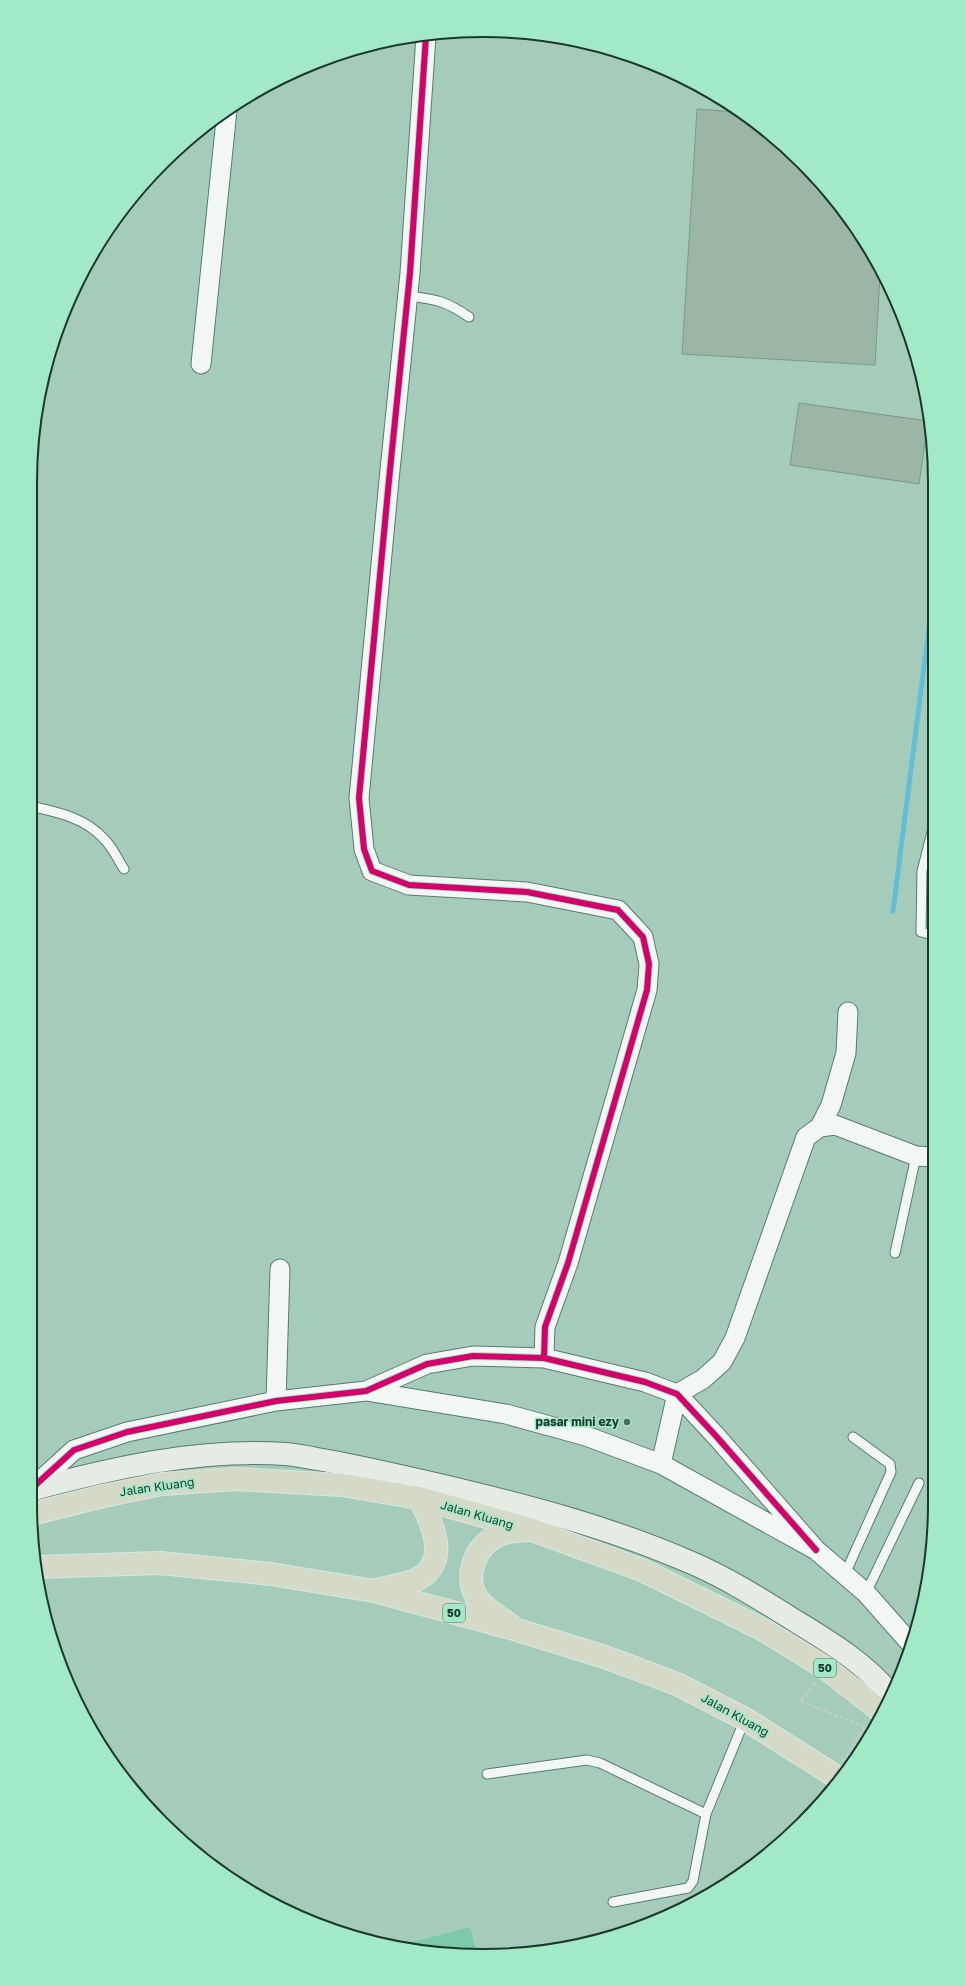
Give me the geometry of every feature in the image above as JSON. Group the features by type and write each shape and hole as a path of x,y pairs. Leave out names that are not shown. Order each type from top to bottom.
{"highway":[{"name":"Jalan Kluang","path":"37,1512 103,1496 162,1484 236,1478 342,1485 419,1498 530,1529 642,1570 764,1630 827,1669 878,1709"},
{"path":"374,1591 418,1578 432,1565 437,1544 432,1522 419,1498"},
{"path":"514,1629 476,1598 470,1579 473,1563 484,1545 499,1535 530,1529"},
{"name":"Jalan Kluang","path":"42,1567 160,1563 271,1574 374,1591 514,1629 605,1657 677,1684 745,1719 829,1783"}],"main road":[{"path":"37,1488 101,1471 180,1458 234,1454 286,1454 354,1465 480,1494 608,1530 692,1563 743,1589 840,1648 879,1681 887,1690"}],"street":[{"path":"426,41 408,296 388,488 359,798 364,849 372,872 409,885 528,892 618,910 643,937 649,964 647,990 568,1263 545,1327 544,1358"},
{"path":"200,364 226,118"},
{"path":"661,1464 677,1394 703,1380 722,1362 735,1338 806,1137 820,1127 831,1105 846,1053 848,1012"},
{"path":"820,1127 835,1125 925,1156"},
{"path":"276,1401 280,1269"},
{"path":"366,1391 428,1364 473,1356 544,1358 645,1382 677,1394 816,1550 866,1593 906,1640"},
{"path":"37,1484 74,1450 127,1432 276,1401 366,1391 506,1414 586,1436 661,1464 816,1550"}],"lane":[{"path":"408,296 438,300 454,307 469,317"},
{"path":"37,808 70,815 89,826 106,840 124,869"},
{"path":"928,848 922,871 921,932 928,934"},
{"path":"895,1253 925,1156"},
{"path":"845,1574 891,1472 890,1464 853,1437"},
{"path":"866,1593 919,1483"},
{"path":"614,1902 688,1888 693,1881 706,1814 745,1719"},
{"path":"487,1774 587,1760 600,1763 706,1814"}],"path":[{"path":"827,1669 800,1701 865,1727 846,1761"}],"green space":[{"path":"470,1927 475,1949 453,1948 411,1943"}],"building":[{"path":"697,109 729,111 754,129 798,167 836,211 868,260 880,281 875,365 682,354"},
{"path":"799,403 923,420 926,438 919,484 790,465"}],"waterway":[{"path":"893,911 928,635"}],"cycle path":[{"path":"426,41 410,273 359,798 364,849 372,871 409,885 527,892 618,910 643,937 649,964 647,990 568,1263 545,1327 544,1358"},
{"path":"37,1484 74,1450 127,1432 276,1401 366,1391 427,1364 473,1356 544,1358 645,1382 677,1394 816,1550"}],"place":[{"name":"pasar mini ezy","path":"627,1422"}]}
